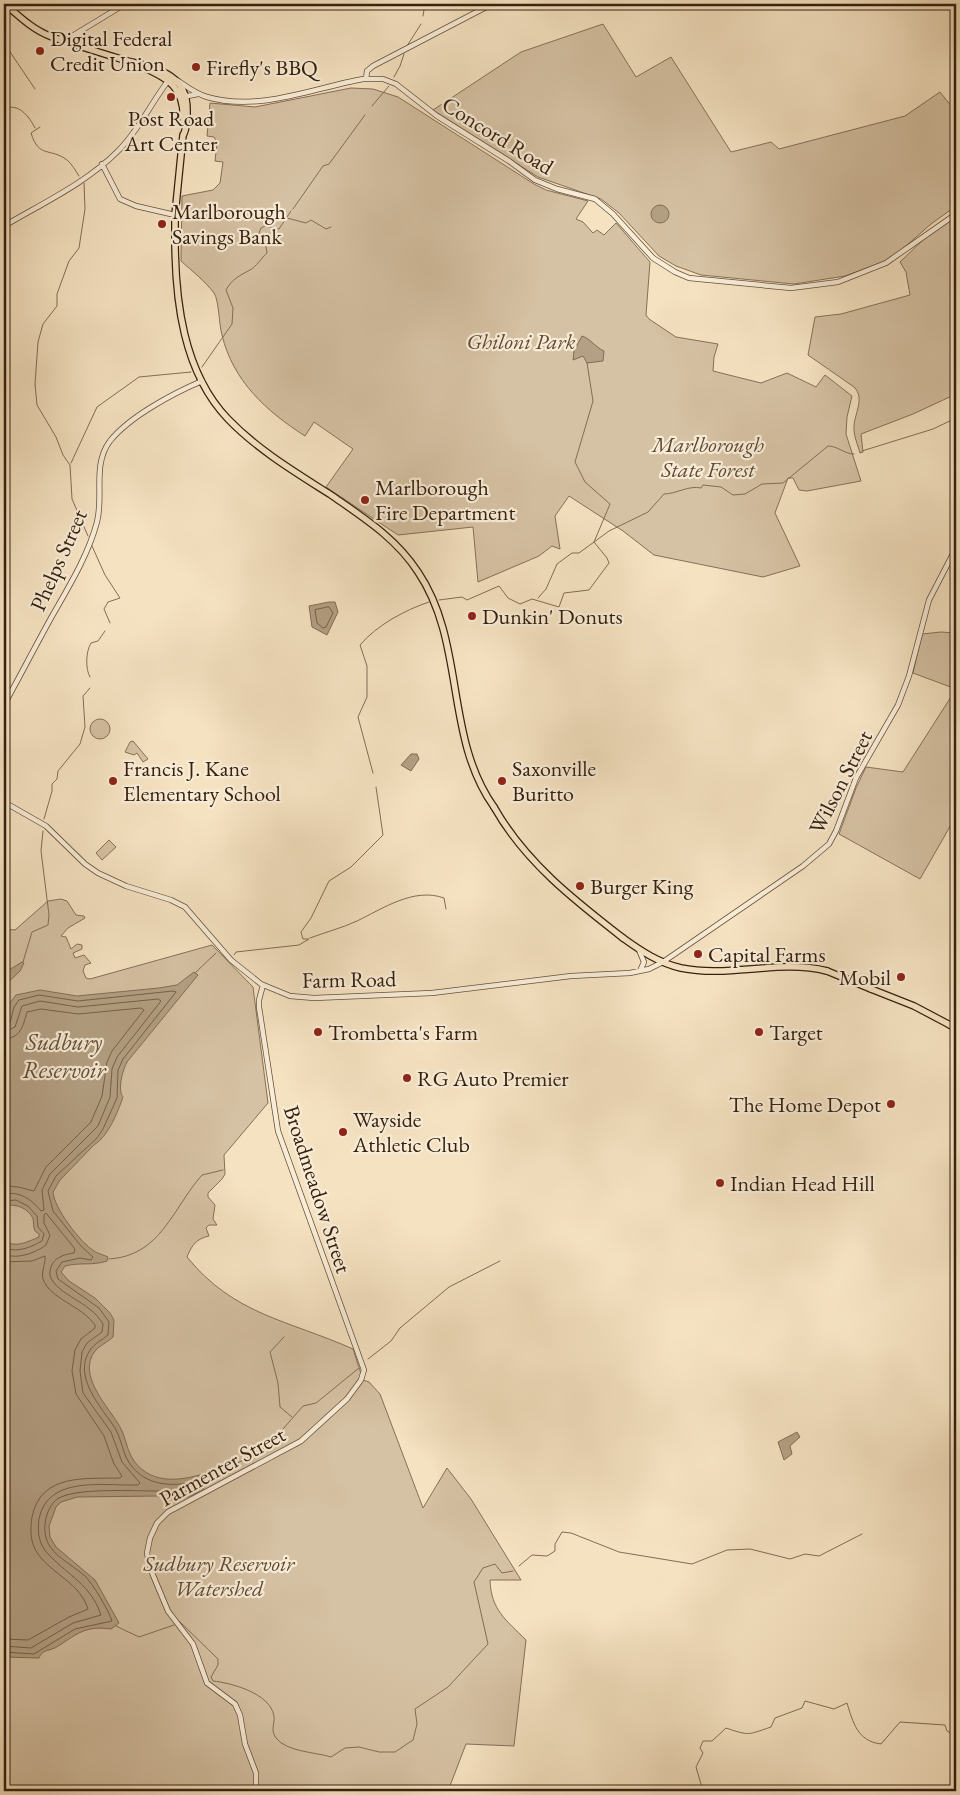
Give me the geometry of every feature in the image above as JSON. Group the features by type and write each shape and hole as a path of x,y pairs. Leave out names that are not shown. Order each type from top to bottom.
{"main road":[{"path":"5,4 34,29 74,44 130,61 169,77 182,95 183,136 175,238 182,321 190,351 202,381 222,412 245,435 386,534 420,574 436,604 443,626 471,764 494,807 524,850 556,884 623,938 639,950 664,962 697,970 796,965 827,971 914,1006 956,1029"}],"street":[{"path":"57,38 69,38 125,4"},
{"path":"366,79 367,71 374,66 492,4"},
{"path":"74,44 80,32"},
{"path":"80,32 83,41 98,51"},
{"path":"4,226 58,194 102,164 126,142 169,77"},
{"name":"Concord Road","path":"169,77 198,94 216,99 256,101 366,79 383,79 396,84 437,116 542,184 594,199 613,214 653,258 668,269 690,278 791,288 838,282 864,273 892,259 936,226 956,214"},
{"path":"182,95 192,90"},
{"path":"182,95 198,94"},
{"path":"102,164 120,199 136,206 176,214"},
{"name":"Phelps Street","path":"4,705 72,582 94,532 100,501 100,462 106,448 116,435 140,416 202,381"},
{"name":"Wilson Street","path":"664,962 805,864 829,844 836,831 856,778 898,705 908,676 926,607 956,548"},
{"name":"Farm Road","path":"4,802 46,826 85,864 98,873 126,886 172,900 185,907 225,955 263,985 283,994 301,998 414,995 571,976 640,971 664,962"},
{"path":"639,950 644,962 640,971"},
{"name":"Broadmeadow Street","path":"263,985 259,1000 278,1131 364,1370"},
{"name":"Parmenter Street","path":"256,1791 254,1766 245,1744 240,1715 235,1704 207,1683 193,1644 168,1612 150,1568 148,1545 157,1523 168,1512 267,1461 307,1437 347,1399 361,1380 364,1370"}],"green space":[{"path":"603,24 636,77 671,57 731,152 771,142 779,149 905,116 940,92 956,112 956,206 931,224 891,259 845,276 794,284 701,275 676,266 659,256 619,213 601,199 538,177 433,110 521,52"},
{"path":"351,88 373,89 398,97 534,184 546,190 588,201 576,219 583,222 593,233 597,230 604,235 616,223 650,262 646,315 676,337 718,344 714,357 713,371 761,383 787,373 816,387 825,375 852,396 847,417 846,434 861,481 807,491 799,490 793,478 788,478 775,513 800,566 763,577 654,555 623,531 569,496 555,516 560,549 552,546 539,556 478,582 473,527 398,535 326,487 353,449 314,422 305,436 264,405 243,381 227,352 221,331 216,296 203,280 181,261 182,196 213,190 220,183 223,162 215,161 217,143 214,137 207,136 210,103 255,107"},
{"path":"956,214 956,394 913,414 861,434 863,452 860,453 854,429 859,402 857,392 854,387 808,355 815,317 841,314 910,295 906,272 900,262 928,235"},
{"path":"956,633 956,689 913,673 922,634"},
{"path":"956,689 956,816 920,879 839,834 866,767 903,772"},
{"path":"100,719 107,722 110,729 107,736 100,739 93,736 90,729 93,722"},
{"path":"133,741 148,759 143,762 137,753 134,755 125,752 130,742"},
{"path":"109,840 116,847 102,860 96,853"},
{"name":"Sudbury Reservoir Watershed","path":"61,899 67,901 76,915 84,916 85,918 68,928 61,936 66,937 71,949 77,944 82,945 82,949 73,953 75,958 84,955 91,963 85,965 83,971 86,978 90,979 212,945 253,987 268,1103 224,1155 225,1174 208,1193 208,1197 215,1205 213,1219 217,1225 209,1225 206,1228 209,1236 195,1243 187,1257 224,1292 243,1304 263,1314 353,1349 363,1380 369,1382 380,1394 423,1508 447,1468 471,1499 521,1580 490,1580 493,1599 501,1614 526,1640 514,1746 466,1744 448,1791 4,1791 4,929 15,930 48,901"}],"water":[{"path":"660,205 666,208 669,214 666,220 660,223 654,220 651,214 654,208"},
{"path":"582,336 604,351 603,361 587,363 583,356 573,360 574,351"},
{"path":"335,602 338,612 327,635 312,627 309,606"},
{"path":"411,754 417,754 419,759 411,771 401,765"},
{"name":"Sudbury Reservoir","path":"22,962 24,963 20,971 4,986 4,973"},
{"name":"Sudbury Reservoir","path":"194,972 198,975 127,1062 121,1081 123,1098 107,1131 60,1180 53,1192 58,1207 75,1233 88,1247 108,1257 107,1261 65,1266 61,1272 69,1281 95,1298 110,1313 114,1320 113,1337 95,1351 90,1361 89,1371 97,1391 122,1430 131,1456 146,1472 164,1479 185,1478 206,1473 209,1479 202,1491 182,1499 157,1496 77,1497 61,1502 56,1507 49,1526 50,1537 56,1547 95,1580 119,1623 111,1629 101,1628 80,1632 55,1648 44,1652 39,1658 4,1657 4,1241 17,1244 39,1237 39,1234 34,1230 33,1219 28,1212 12,1205 4,1207 4,1025 9,1004 16,995 40,990 77,996 177,985"},
{"path":"797,1432 800,1437 790,1446 792,1454 784,1460 778,1442"}],"waterway":[{"path":"423,16 425,4"},
{"path":"4,30 9,16"},
{"path":"407,46 421,24"},
{"path":"4,43 35,89"},
{"path":"394,77 404,54"},
{"path":"372,106 389,86"},
{"path":"4,109 14,107 22,111 35,128"},
{"path":"293,209 323,166 329,164 365,115"},
{"path":"40,127 31,133 41,150 61,156 67,160 79,176"},
{"path":"84,183 85,209 79,248 69,261 57,294 57,306 43,324 38,342 35,384 37,405 70,465 72,499 88,536"},
{"path":"202,367 232,324 233,308 226,290 228,286 233,280 252,269 267,253 265,241 257,238 261,228 265,226 279,229 291,211"},
{"path":"287,218 306,223 311,220 326,229 331,227"},
{"path":"439,600 462,597 467,600 499,586 508,598 520,604 532,599 559,607 564,593 589,590 609,563 594,542 610,504 585,482 575,462 593,401 587,363"},
{"path":"71,463 97,407 139,377 191,372"},
{"path":"862,451 933,429 956,418"},
{"path":"538,598 546,589 557,564 572,553 579,553 609,531 648,512 664,494 696,487 701,488 703,485 721,487 733,495 745,494 762,484 783,483 828,446 854,454"},
{"path":"92,546 105,575 120,598 108,602 104,609 110,623"},
{"path":"373,773 358,717 367,697 367,666 360,645 392,619 410,609 429,602"},
{"path":"90,677 87,665 89,646 91,643 98,641 105,631"},
{"path":"44,819 52,791 52,784 57,779 58,771 80,744 85,727 83,696 90,688"},
{"path":"234,955 236,952 299,945 309,939 303,939 301,932 311,918 329,881 351,867 383,835 376,787"},
{"path":"23,962 32,932 48,925 49,915 41,851 43,831"},
{"path":"310,938 351,923 410,897 433,895 444,898 446,909"},
{"path":"195,973 216,953"},
{"path":"109,1259 127,1256 153,1240 164,1229 202,1175 223,1170"},
{"path":"368,1359 391,1341 400,1328 449,1287 500,1261"},
{"path":"284,1337 270,1352 278,1383 280,1407 292,1417"},
{"path":"208,1477 252,1456 269,1445 303,1406 316,1403 359,1368"},
{"path":"519,1566 532,1555 547,1556 555,1551 555,1544 562,1532 571,1533 619,1552 692,1564 727,1550 750,1549 790,1559 805,1554 819,1556 862,1534"},
{"path":"180,1622 218,1659 218,1665 211,1677 213,1681 230,1684 258,1695 271,1708 274,1716 274,1735 281,1743 294,1749 331,1757 345,1748 359,1747 379,1752 395,1752 413,1740 417,1724 415,1709 448,1687 488,1644 474,1582 483,1568 495,1564 502,1573 513,1571"},
{"path":"116,1626 139,1637 174,1625"},
{"path":"703,1791 696,1767 703,1753 700,1748 703,1741 712,1741 726,1728 749,1734 771,1727 775,1718 802,1708 805,1701 834,1709 847,1703 854,1724 861,1735 866,1739 881,1744 900,1722 945,1725 947,1731 956,1736"}],"place":[{"name":"Digital Federal Credit Union","path":"40,51"},
{"name":"Firefly's BBQ","path":"196,67"},
{"name":"Post Road Art Center","path":"171,97"},
{"name":"Marlborough Savings Bank","path":"162,224"},
{"name":"Marlborough Fire Department","path":"365,500"},
{"name":"Dunkin' Donuts","path":"472,616"},
{"name":"Francis J. Kane Elementary School","path":"113,781"},
{"name":"Saxonville Buritto","path":"502,781"},
{"name":"Burger King","path":"580,886"},
{"name":"Capital Farms","path":"698,954"},
{"name":"Mobil","path":"901,977"},
{"name":"Trombetta's Farm","path":"318,1032"},
{"name":"Target","path":"759,1032"},
{"name":"RG Auto Premier","path":"407,1078"},
{"name":"The Home Depot","path":"891,1104"},
{"name":"Wayside Athletic Club","path":"343,1132"},
{"name":"Indian Head Hill","path":"720,1183"}],"park label":[{"name":"Ghiloni Park","path":"521,341"},
{"name":"Marlborough State Forest","path":"708,456"}]}
